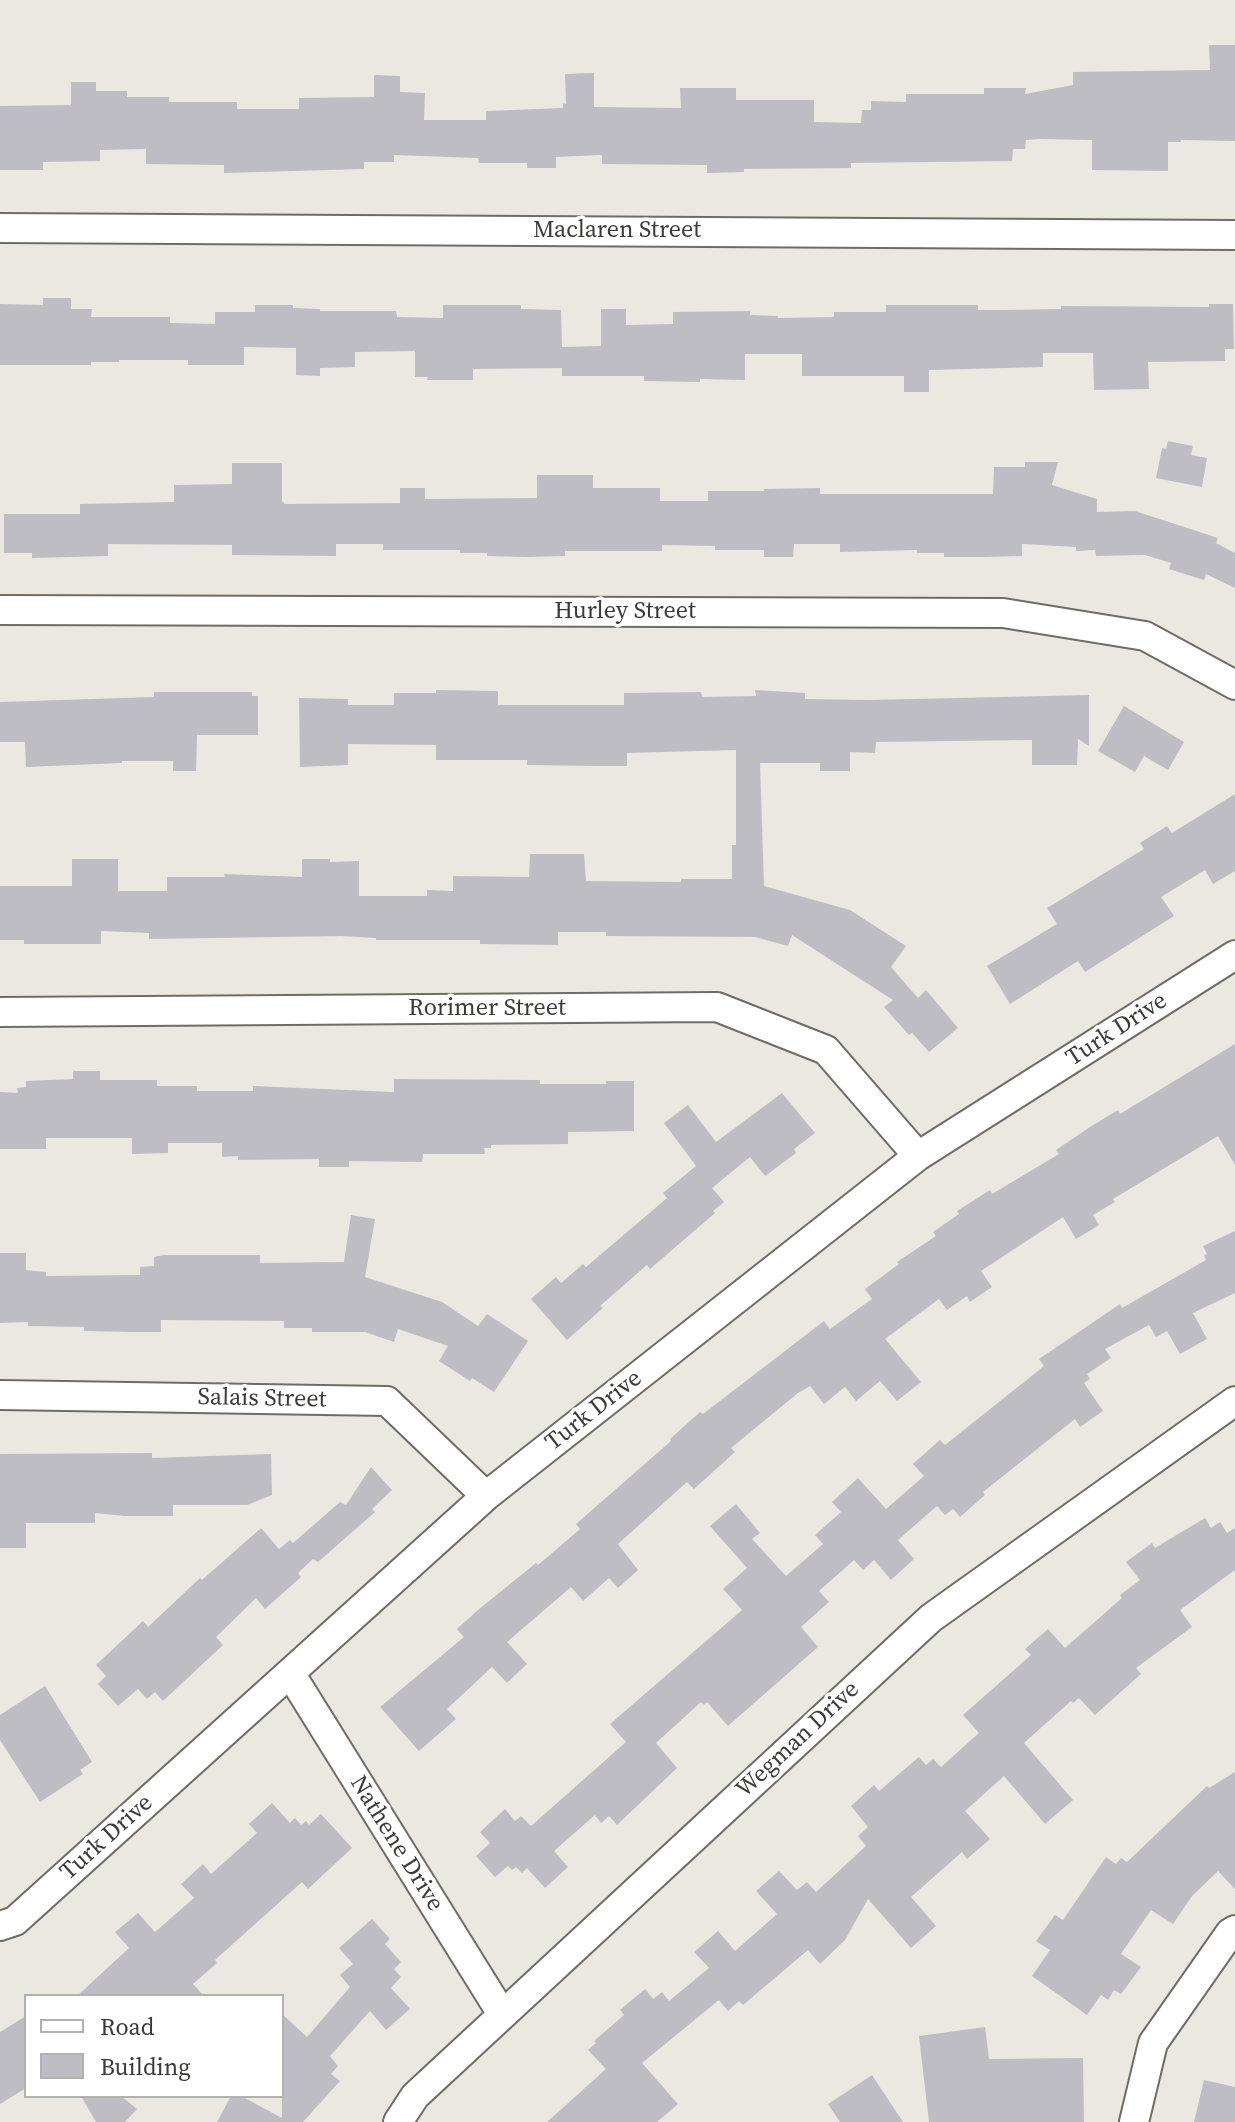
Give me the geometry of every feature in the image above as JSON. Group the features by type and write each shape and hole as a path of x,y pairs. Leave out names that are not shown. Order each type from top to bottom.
{"street":[{"name":"Maclaren Street","path":"0,228 1235,235"},
{"name":"Hurley Street","path":"0,610 1003,613 1145,636 1235,685"},
{"name":"Turk Drive","path":"0,1926 15,1921 486,1496 918,1156 1235,955"},
{"name":"Rorimer Street","path":"0,1012 717,1007 826,1050 918,1156"},
{"name":"Salais Street","path":"0,1395 387,1401 486,1496"},
{"name":"Wegman Drive","path":"398,2122 415,2096 931,1618 1235,1401"},
{"name":"Nathene Drive","path":"290,1673 502,2014"},
{"path":"1134,2122 1153,2043 1235,1930"}],"building":[{"path":"1209,45 1235,45 1235,141 1168,142 1168,171 1092,170 1092,140 1040,139 1026,140 1025,149 1013,149 1012,161 851,163 851,168 744,169 744,172 707,173 707,165 602,164 602,155 556,157 556,168 527,168 527,163 479,163 478,158 394,155 394,162 364,162 364,169 224,173 224,165 146,164 146,149 100,150 100,161 43,162 43,170 0,170 0,106 71,105 71,82 96,82 96,91 127,91 127,97 169,97 169,102 237,102 237,109 299,109 299,98 374,97 374,75 400,76 400,92 425,93 424,120 486,120 486,111 563,108 563,103 566,104 565,74 594,73 594,107 681,108 680,88 736,88 736,100 814,100 814,122 861,123 862,110 871,110 871,101 906,102 906,94 984,94 984,88 1026,88 1025,94 1073,85 1073,72 1210,70"},
{"path":"43,298 71,298 71,309 92,309 91,317 170,317 170,323 215,324 215,312 255,312 255,305 293,305 293,308 320,311 396,311 397,317 443,318 443,305 521,305 521,309 561,310 562,347 601,346 601,309 626,309 626,325 673,324 673,312 750,311 750,315 778,318 834,317 834,312 886,312 886,305 978,305 978,310 1004,310 1061,309 1061,306 1209,307 1209,304 1233,304 1234,349 1225,349 1225,361 1148,362 1149,389 1094,390 1093,353 1043,353 1043,367 929,370 929,392 904,392 904,376 802,376 802,354 745,354 745,380 700,379 700,382 644,381 644,376 562,376 562,368 473,369 473,380 427,380 428,377 415,377 415,351 355,352 355,367 320,368 320,376 296,375 296,348 244,347 244,365 188,365 188,360 119,360 91,362 91,365 0,365 0,304 43,305"},
{"path":"1168,441 1193,446 1191,455 1207,458 1202,487 1156,478 1162,448 1166,449"},
{"path":"1025,462 1058,462 1052,485 1097,499 1097,512 1135,511 1218,538 1216,543 1235,553 1235,588 1206,574 1204,580 1169,569 1171,563 1145,555 1096,556 1095,550 1076,551 1076,547 1022,544 1022,556 982,557 944,557 944,553 917,553 917,550 840,552 840,544 794,544 793,557 764,557 764,550 662,545 662,551 565,551 565,556 526,557 487,556 487,553 460,553 460,550 383,550 383,544 336,544 336,556 232,555 232,545 108,544 108,556 32,558 32,553 4,553 4,514 80,514 80,504 174,502 174,485 232,484 232,463 282,463 282,501 285,504 400,503 400,488 425,488 425,499 537,498 537,475 593,475 593,488 660,488 660,501 708,501 708,491 764,489 820,488 820,494 993,494 994,467 1025,467"},
{"path":"436,690 498,691 498,705 624,705 624,693 701,692 702,697 756,696 755,690 805,693 805,699 869,700 1089,695 1089,746 1078,739 1077,765 1032,765 1032,740 876,742 875,753 850,752 850,771 820,771 820,763 760,763 764,886 850,910 906,946 891,967 918,998 926,990 958,1028 929,1052 884,1007 893,1000 792,935 788,946 755,937 606,936 606,932 558,932 558,945 480,944 480,940 376,940 341,936 149,939 149,933 101,931 101,944 24,944 24,940 0,940 0,886 72,886 72,859 118,859 118,891 167,891 167,877 225,877 224,874 302,877 302,859 330,859 330,862 359,861 359,896 427,896 427,890 453,891 453,876 529,877 530,854 584,854 586,881 732,879 732,845 736,845 736,750 627,753 627,766 527,765 527,760 436,760 436,745 348,744 348,765 300,767 299,698 348,699 348,705 394,705 394,693 436,693"},
{"path":"154,692 252,692 252,696 258,696 258,735 197,735 196,771 173,771 173,761 26,767 25,742 0,742 0,702 154,697"},
{"path":"1124,706 1184,742 1168,770 1144,756 1135,772 1098,751"},
{"path":"1235,794 1235,871 1213,884 1205,870 1161,897 1174,916 1085,972 1078,961 1010,1004 987,966 1057,924 1047,908 1144,849 1140,843 1167,826 1172,833"},
{"path":"1235,1044 1235,1165 1218,1136 1113,1199 1115,1202 1093,1215 1099,1225 1076,1239 1063,1217 981,1271 992,1287 970,1302 967,1296 947,1310 939,1299 885,1339 921,1382 897,1401 880,1381 856,1401 845,1387 824,1404 810,1386 798,1393 731,1448 735,1452 694,1489 687,1482 618,1544 638,1570 618,1588 609,1578 583,1601 571,1587 507,1642 527,1664 507,1683 492,1667 447,1709 456,1719 419,1751 380,1707 464,1637 457,1629 580,1529 576,1524 700,1412 703,1414 824,1321 830,1329 872,1299 865,1289 899,1264 897,1262 936,1236 933,1232 959,1214 957,1211 1059,1154 1056,1150 1118,1110 1120,1114"},
{"path":"73,1071 100,1071 100,1080 157,1080 157,1086 197,1086 197,1091 253,1091 253,1086 394,1092 394,1079 540,1080 540,1084 634,1081 634,1131 568,1132 568,1144 491,1145 491,1148 484,1148 485,1154 423,1154 422,1162 349,1161 349,1167 319,1167 319,1159 238,1160 238,1156 222,1157 222,1143 168,1143 168,1153 132,1154 132,1138 46,1138 46,1149 0,1149 0,1092 18,1093 17,1088 26,1087 26,1081 73,1079"},
{"path":"782,1093 815,1133 794,1149 796,1153 765,1176 750,1157 712,1188 724,1202 713,1211 715,1213 650,1269 647,1265 567,1340 531,1299 556,1277 561,1283 583,1264 586,1267 667,1198 663,1193 696,1166 664,1123 688,1105 716,1142"},
{"path":"351,1215 375,1219 365,1277 442,1302 478,1326 487,1314 528,1341 494,1392 439,1361 448,1346 398,1329 394,1342 365,1332 312,1332 312,1328 284,1328 284,1321 161,1320 161,1332 84,1331 84,1327 0,1323 0,1253 26,1253 26,1270 46,1272 46,1276 140,1275 140,1267 154,1266 154,1257 164,1255 260,1255 260,1263 344,1262"},
{"path":"1235,1231 1235,1293 1193,1313 1207,1339 1180,1354 1167,1331 1156,1337 1149,1325 1105,1349 1111,1358 1087,1374 1090,1379 1084,1383 1103,1411 1080,1427 1075,1419 983,1492 985,1495 960,1517 953,1509 945,1515 937,1506 898,1540 914,1559 891,1580 874,1560 863,1570 854,1560 819,1591 829,1602 801,1627 818,1647 728,1726 707,1702 704,1705 701,1702 656,1743 677,1768 617,1825 609,1816 601,1823 595,1815 554,1851 568,1867 545,1888 527,1868 522,1873 516,1867 512,1870 508,1866 495,1877 476,1856 490,1843 480,1832 505,1809 515,1821 521,1816 531,1826 626,1742 610,1724 742,1610 723,1589 747,1568 710,1526 736,1504 760,1533 752,1539 786,1576 823,1544 815,1535 841,1512 832,1502 858,1478 886,1509 924,1476 913,1464 940,1440 945,1445 1044,1366 1039,1359 1120,1304 1122,1308 1206,1260 1203,1246"},
{"path":"152,1453 152,1458 271,1454 272,1495 247,1505 173,1505 173,1516 95,1513 95,1523 26,1523 26,1548 0,1548 0,1454"},
{"path":"371,1467 392,1490 372,1509 375,1512 318,1562 313,1559 298,1573 301,1577 265,1609 256,1598 216,1637 223,1645 163,1701 155,1692 147,1699 138,1689 118,1706 98,1684 106,1676 96,1665 143,1621 148,1627 200,1578 202,1580 261,1528 279,1549 290,1540 293,1543 340,1502 346,1505"},
{"path":"1205,1518 1211,1528 1220,1522 1227,1533 1235,1528 1235,1570 1180,1610 1192,1627 1136,1668 1141,1674 1095,1715 1079,1698 1073,1703 1071,1701 1024,1743 1073,1800 1045,1824 1004,1776 965,1811 990,1839 967,1859 962,1852 911,1897 936,1926 911,1948 868,1899 845,1940 820,1964 808,1950 743,2005 739,2001 728,2011 719,2000 642,2063 678,2104 657,2122 547,2122 606,2069 588,2050 624,2015 620,2010 645,1989 653,1999 662,1992 669,2001 709,1968 694,1952 718,1931 735,1951 777,1914 756,1891 779,1871 797,1890 807,1882 816,1892 866,1846 858,1836 868,1827 851,1806 874,1785 879,1791 919,1757 926,1765 933,1759 941,1767 979,1733 963,1715 1031,1655 1025,1649 1048,1629 1065,1648 1140,1580 1126,1562 1152,1543 1155,1548"},
{"path":"45,1686 92,1762 80,1770 83,1774 40,1802 0,1740 0,1715"},
{"path":"1235,1772 1235,1889 1218,1871 1192,1896 1173,1924 1151,1910 1121,1954 1141,1967 1121,1994 1114,1990 1108,2000 1101,1995 1087,2015 1032,1976 1050,1950 1036,1941 1055,1915 1063,1920 1106,1857 1116,1864 1121,1858 1127,1862 1207,1786 1209,1788"},
{"path":"272,1803 290,1823 295,1818 301,1825 306,1821 309,1825 321,1814 352,1848 308,1889 302,1882 215,1960 217,1963 193,1984 202,1994 79,1994 129,1948 115,1932 138,1913 155,1932 194,1898 181,1884 203,1864 211,1874 257,1833 249,1824"},
{"path":"372,1919 390,1939 385,1944 401,1962 394,1969 401,1977 391,1988 410,2009 386,2030 370,2011 330,2056 338,2066 331,2074 340,2081 303,2122 217,2122 230,2098 245,2098 282,2118 284,2016 307,2037 350,1987 340,1975 353,1964 339,1948"},
{"path":"24,2017 24,2089 0,2104 0,2032"},
{"path":"985,2027 989,2059 1083,2058 1084,2122 929,2122 919,2036"},
{"path":"872,2075 903,2122 840,2122 828,2104"},
{"path":"1204,2080 1235,2087 1235,2122 1194,2122"},
{"path":"82,2098 123,2098 137,2109 125,2122 96,2122"}]}
